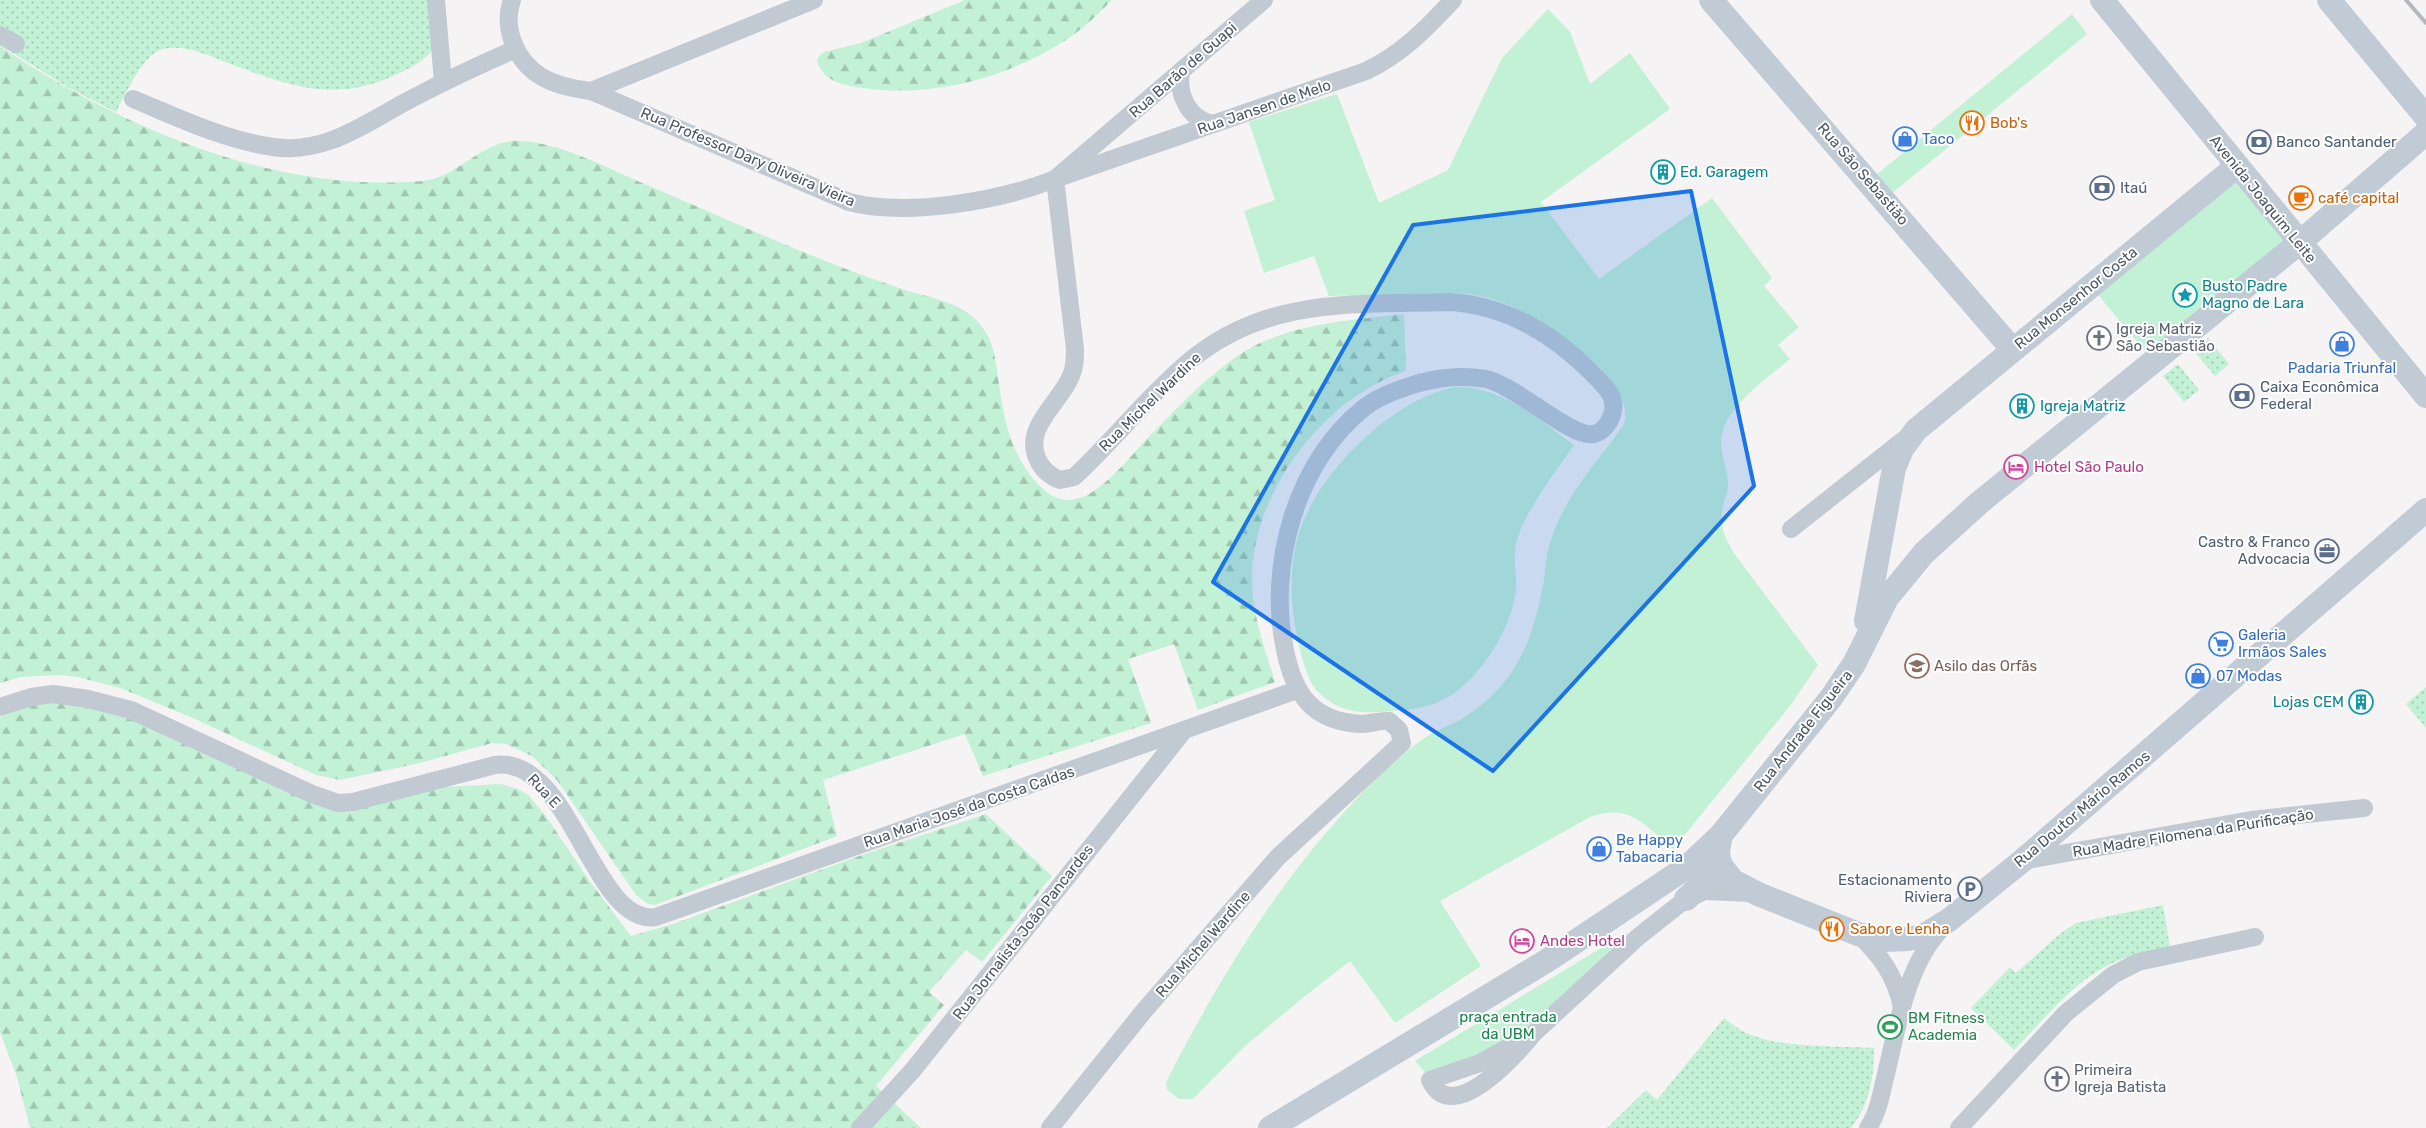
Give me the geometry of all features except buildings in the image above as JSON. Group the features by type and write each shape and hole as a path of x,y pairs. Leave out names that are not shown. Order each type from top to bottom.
{"street":[{"path":"436,0 442,82"},
{"name":"Rua Professor Dary Oliveira Vieira","path":"512,0 508,15 508,26 516,49 531,69 542,77 568,87 592,91 816,188 865,206 910,208 1000,196 1029,189 1055,179 1102,140"},
{"path":"592,91 814,0"},
{"name":"Rua Barão de Guapi","path":"1102,140 1264,0"},
{"name":"Rua Jansen de Melo","path":"1055,179 1353,76 1381,64 1414,40 1453,0"},
{"name":"Rua São Sebastião","path":"1711,0 2013,350"},
{"name":"Avenida Joaquim Leite","path":"2103,0 2299,243 2426,396"},
{"path":"2334,3 2426,117"},
{"path":"0,35 16,44"},
{"path":"133,99 225,137 274,148 296,148 318,145 343,137 442,82 516,49"},
{"path":"1181,71 1179,87 1184,100 1200,120 1213,124"},
{"name":"Rua Andrade Figueira","path":"1657,888 1687,868 1720,840 1811,724 1854,664 1887,598 1909,569 1936,540 2299,243 2426,133"},
{"name":"Rua Monsenhor Costa","path":"1791,529 1916,430 2237,166"},
{"name":"Rua Michel Wardine","path":"1050,1128 1143,1012 1278,857 1402,743 1402,736 1397,727 1389,721 1363,724 1332,719 1313,707 1297,690 1288,667 1281,632 1278,599 1282,559 1290,528 1311,474 1336,435 1361,411 1382,397 1406,387 1447,377 1474,377 1490,380 1515,392 1581,433 1597,433 1605,426 1613,412 1614,400 1611,393 1579,360 1554,339 1510,316 1479,305 1449,302 1313,307 1265,318 1202,351 1173,375 1074,477 1060,480 1042,467 1033,447 1035,432 1067,384 1075,363 1075,349 1055,179"},
{"name":"Rua Monsenhor Costa","path":"1854,664 1868,610 1894,468 1902,449 1916,430"},
{"name":"Rua Doutor Mário Ramos","path":"1657,888 1693,872 1710,874 1733,881 1758,894 1858,934 1884,940 1908,940 1922,936 1949,920 2022,861 2426,510"},
{"name":"Rua Maria José da Costa Caldas","path":"640,917 656,917 1297,690"},
{"name":"Rua E","path":"0,707 31,697 53,694 88,699 132,710 312,794 338,803 353,802 495,765 504,764 518,767 531,775 554,800 613,894 628,911 640,917"},
{"name":"Rua Jornalista João Pancardes","path":"860,1128 913,1070 1182,732"},
{"name":"Rua Madre Filomena da Purificação","path":"2022,861 2251,820 2364,808"},
{"path":"1533,1034 1480,1064 1430,1080 1434,1089 1445,1097 1457,1099 1481,1088 1510,1062 1533,1034 1638,937 1698,889 1710,874 1720,840"},
{"path":"1720,840 1722,867 1733,881"},
{"path":"1270,1128 1548,960 1657,888"},
{"path":"1686,899 1695,894 1719,890 1758,894"},
{"path":"1868,1128 1882,1093 1902,1008 1919,962 1937,933 1949,920"},
{"path":"1858,934 1889,968 1899,990 1902,1008"},
{"path":"1959,1128 2066,1013 2112,974 2138,962 2256,937"}],"highlighted area":[{"path":"1691,191 1754,486 1493,771 1213,582 1413,225"}],"green space":[{"path":"0,0 439,0 439,27 438,38 434,48 418,63 393,76 349,89 308,88 268,77 194,51 178,48 163,49 148,59 142,67 116,112 69,88 0,45"},
{"path":"965,0 1112,0 1096,16 1066,40 1019,65 969,82 916,90 863,88 835,81 824,74 820,68 817,61 824,52 861,43"},
{"path":"1548,9 1570,32 1590,84 1630,53 1670,109 1541,202 1599,279 1712,198 1772,278 1764,286 1799,327 1778,345 1790,359 1737,406 1723,430 1721,447 1728,484 1722,513 1722,526 1736,556 1818,665 1790,706 1673,849 1645,825 1626,815 1604,813 1590,817 1440,901 1481,966 1395,1023 1350,961 1244,1047 1193,1099 1179,1099 1167,1090 1166,1082 1211,999 1261,918 1289,880 1349,807 1382,773 1425,738 1475,710 1506,680 1518,663 1536,617 1548,550 1557,524 1582,480 1623,426 1625,409 1618,392 1605,374 1588,356 1548,327 1501,302 1479,296 1456,293 1329,296 1314,256 1264,273 1244,211 1275,200 1249,122 1337,94 1379,203 1448,170 1502,58"},
{"path":"2072,14 2087,34 1891,194 1875,176"},
{"path":"0,46 46,76 95,103 147,128 200,149 255,165 311,177 367,182 422,181 448,173 483,152 507,142 521,141 552,146 585,158 837,266 946,302 967,312 976,319 987,334 994,355 1006,424 1015,449 1028,472 1040,486 1050,494 1061,499 1080,498 1097,489 1206,380 1248,349 1269,339 1312,326 1404,314 1406,371 1376,384 1347,403 1321,426 1298,453 1278,483 1264,516 1255,549 1252,582 1254,607 1275,682 1198,710 1174,644 1128,659 1151,723 983,776 965,734 823,780 837,836 655,905 648,904 636,895 557,780 532,756 506,744 492,743 420,763 340,780 316,775 193,718 120,688 78,677 58,675 21,677 0,683"},
{"path":"2237,172 2292,242 2151,358 2093,289"},
{"path":"2208,338 2229,364 2215,376 2193,350"},
{"path":"2178,364 2199,390 2184,402 2163,376"},
{"path":"1456,387 1473,388 1504,398 1533,415 1574,445 1541,493 1520,531 1515,550 1516,589 1511,612 1496,645 1476,673 1448,697 1439,702 1418,708 1363,712 1337,706 1320,694 1313,686 1308,676 1297,637 1292,601 1292,583 1293,565 1300,530 1318,493 1350,453 1369,434 1412,404 1434,393"},
{"path":"2426,687 2426,728 2406,704"},
{"path":"57,702 119,715 141,723 311,802 443,787 501,784 520,790 529,796 545,815 591,883 631,936 676,923 859,856 986,814 1052,876 982,962 966,950 929,992 944,1005 876,1086 921,1128 30,1128 17,1077 0,1032 0,717 30,706"},
{"path":"2163,905 2170,947 2128,957 2106,966 2091,975 2064,998 2014,1050 1971,1008 2010,967 2016,973 2061,933 2076,923"},
{"name":"praça entrada da UBM","path":"1629,931 1530,1031 1429,1077 1415,1061"},
{"path":"1724,1018 1746,1033 1774,1041 1791,1044 1874,1048 1870,1090 1863,1109 1851,1128 1607,1128 1646,1090 1657,1100"}],"railway":[{"path":"2406,0 2426,23"}],"place":[{"name":"Bob's","path":"1972,123"},
{"name":"Taco","path":"1905,139"},
{"name":"Banco Santander","path":"2259,142"},
{"name":"Ed. Garagem","path":"1663,172"},
{"name":"Itaú","path":"2102,188"},
{"name":"café capital","path":"2301,198"},
{"name":"Busto Padre Magno de Lara","path":"2185,295"},
{"name":"Igreja Matriz São Sebastião","path":"2099,338"},
{"name":"Padaria Triunfal","path":"2342,344"},
{"name":"Caixa Econômica Federal","path":"2242,396"},
{"name":"Igreja Matriz","path":"2022,406"},
{"name":"Hotel São Paulo","path":"2016,467"},
{"name":"Castro & Franco Advocacia","path":"2327,551"},
{"name":"Galeria Irmãos Sales","path":"2221,644"},
{"name":"Asilo das Orfãs","path":"1917,666"},
{"name":"07 Modas","path":"2198,676"},
{"name":"Lojas CEM","path":"2361,702"},
{"name":"Be Happy Tabacaria","path":"1599,849"},
{"name":"Estacionamento Riviera","path":"1970,889"},
{"name":"Sabor e Lenha","path":"1832,929"},
{"name":"Andes Hotel","path":"1522,941"},
{"name":"BM Fitness Academia","path":"1890,1027"},
{"name":"Primeira Igreja Batista","path":"2057,1079"}]}
